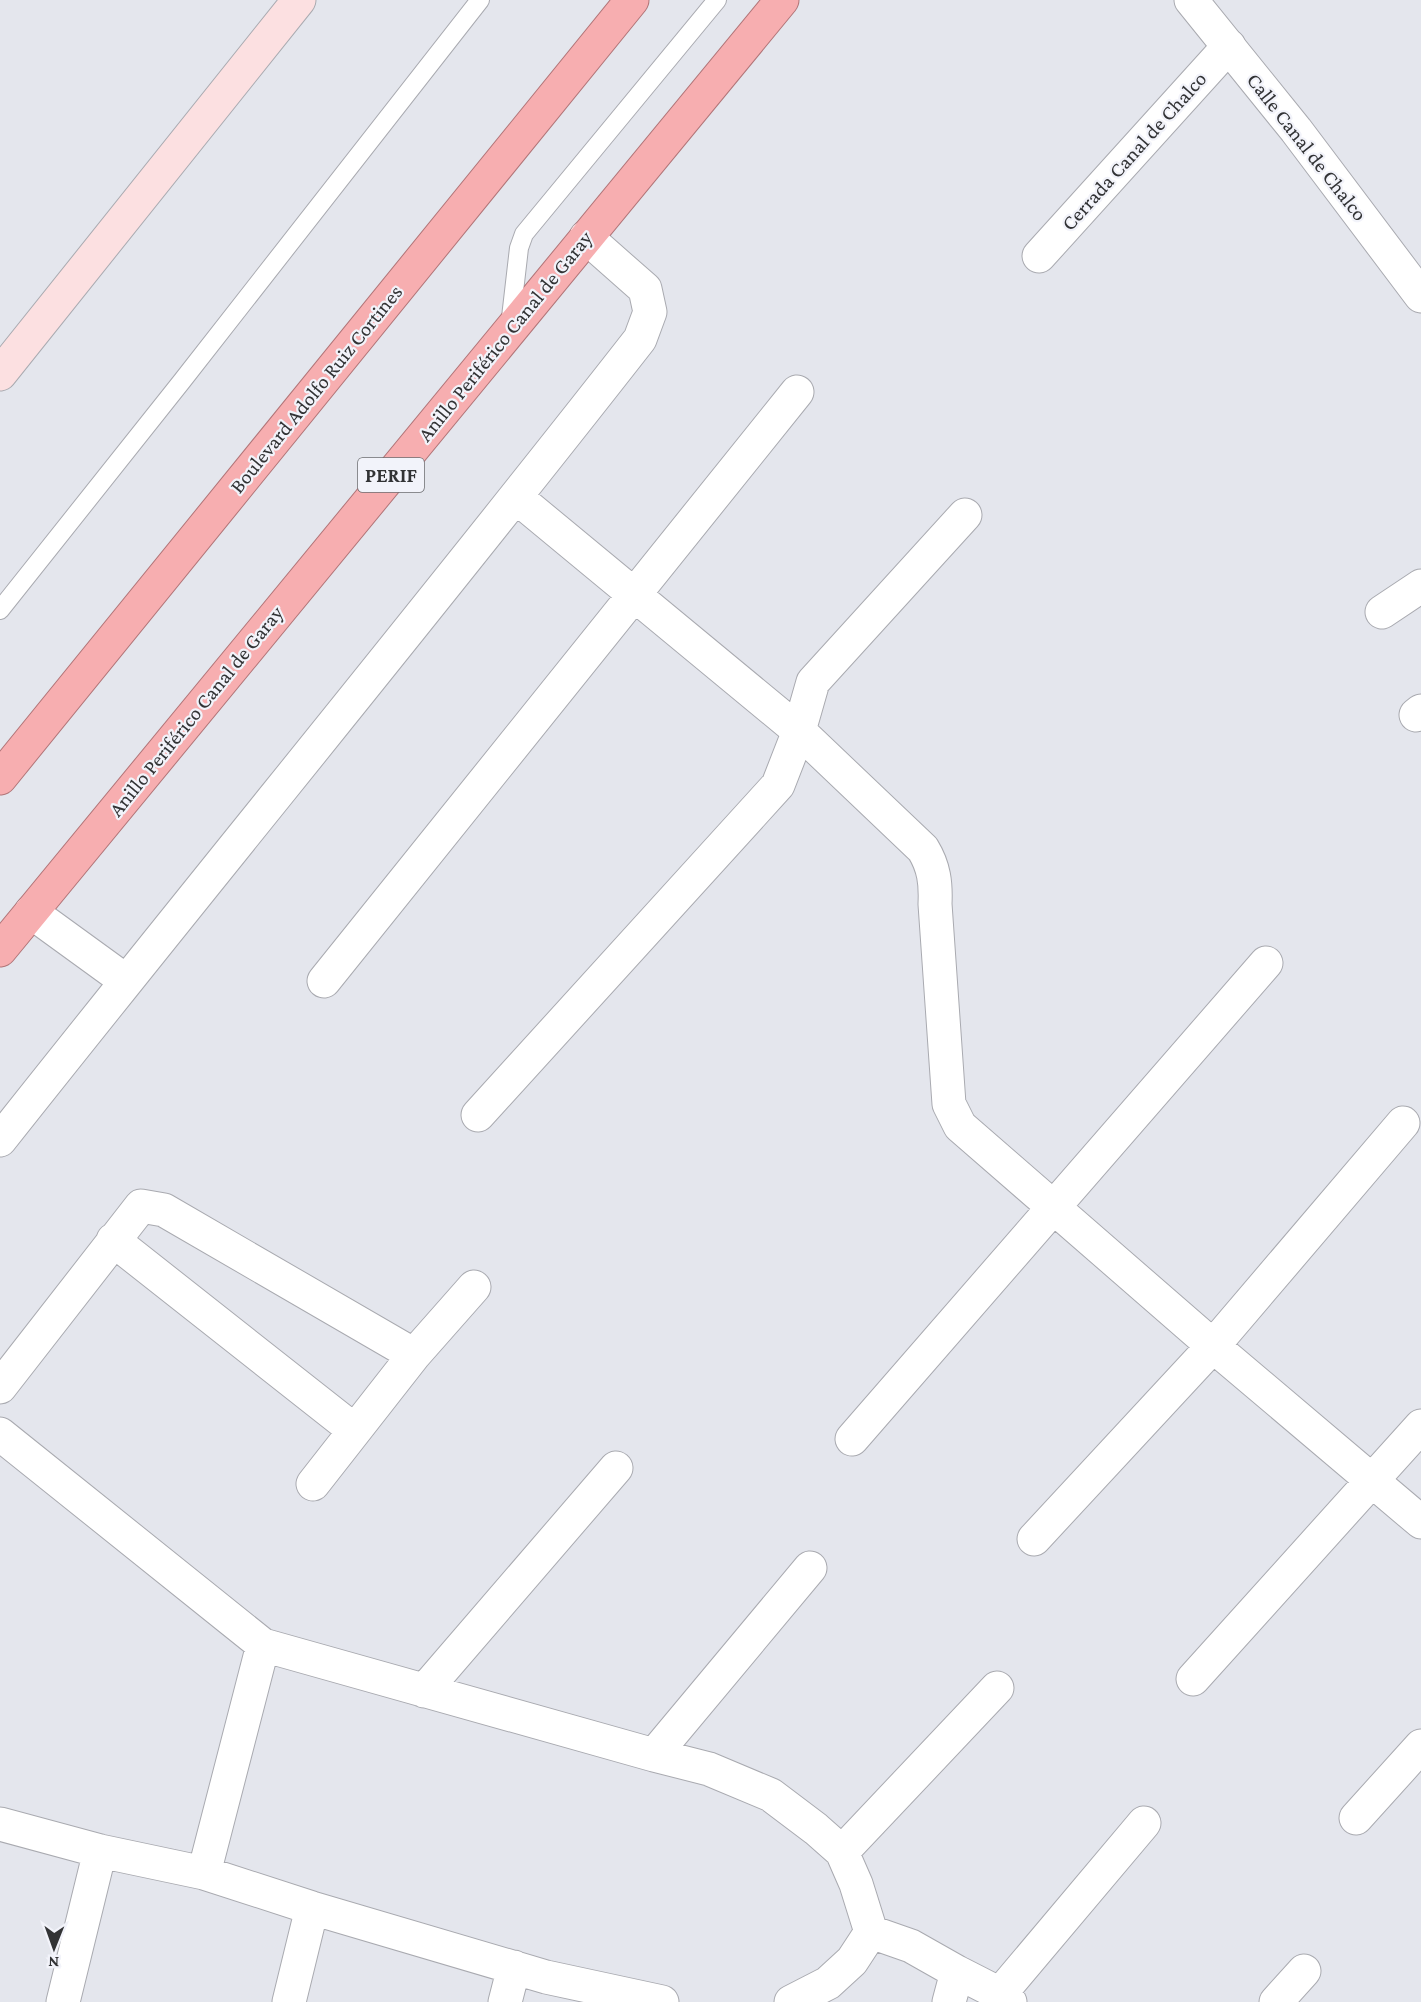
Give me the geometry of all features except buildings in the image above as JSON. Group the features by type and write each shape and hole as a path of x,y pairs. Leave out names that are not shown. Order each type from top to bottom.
{"highway":[{"name":"Boulevard Adolfo Ruiz Cortines","path":"0,778 632,0"},
{"name":"Anillo Periférico Canal de Garay","path":"0,950 782,0"}],"main road":[{"path":"0,374 299,0"}],"street":[{"name":"Calle Canal de Chalco","path":"1191,0 1296,130 1421,296"},
{"name":"Cerrada Canal de Chalco","path":"1039,256 1229,46"},
{"path":"0,1140 640,339 650,312 645,289 586,237"},
{"path":"324,981 797,392"},
{"path":"516,497 799,731 916,842 928,858 933,868 936,886 935,904 949,1104 960,1126 1213,1346 1421,1522"},
{"path":"478,1115 778,784 799,731 813,682 965,515"},
{"path":"1382,612 1421,586"},
{"path":"31,912 126,981"},
{"path":"852,1439 1266,963"},
{"path":"1034,1539 1213,1346 1402,1123"},
{"path":"0,1387 141,1206 164,1210 414,1355"},
{"path":"113,1240 354,1430"},
{"path":"314,1484 414,1355 474,1287"},
{"path":"1193,1679 1421,1426"},
{"path":"0,1434 263,1645 709,1769 771,1795 842,1852 856,1884 871,1932"},
{"path":"424,1691 616,1468"},
{"path":"654,1755 810,1568"},
{"path":"204,1873 263,1645"},
{"path":"842,1852 997,1688"},
{"path":"1356,1818 1421,1746"},
{"path":"871,1932 911,1946 953,1987 1005,1998 1144,1823"},
{"path":"0,1824 100,1851 204,1873 312,1908 546,1977 662,2002"},
{"path":"63,2002 100,1851"},
{"path":"289,2002 312,1908"},
{"path":"791,2002 828,1983 852,1961 871,1932"},
{"path":"505,2002 514,1966"},
{"path":"1276,2002 1304,1971"}],"lane":[{"path":"0,610 190,372 480,0"},
{"path":"510,330 519,248 524,234 717,0"}]}
